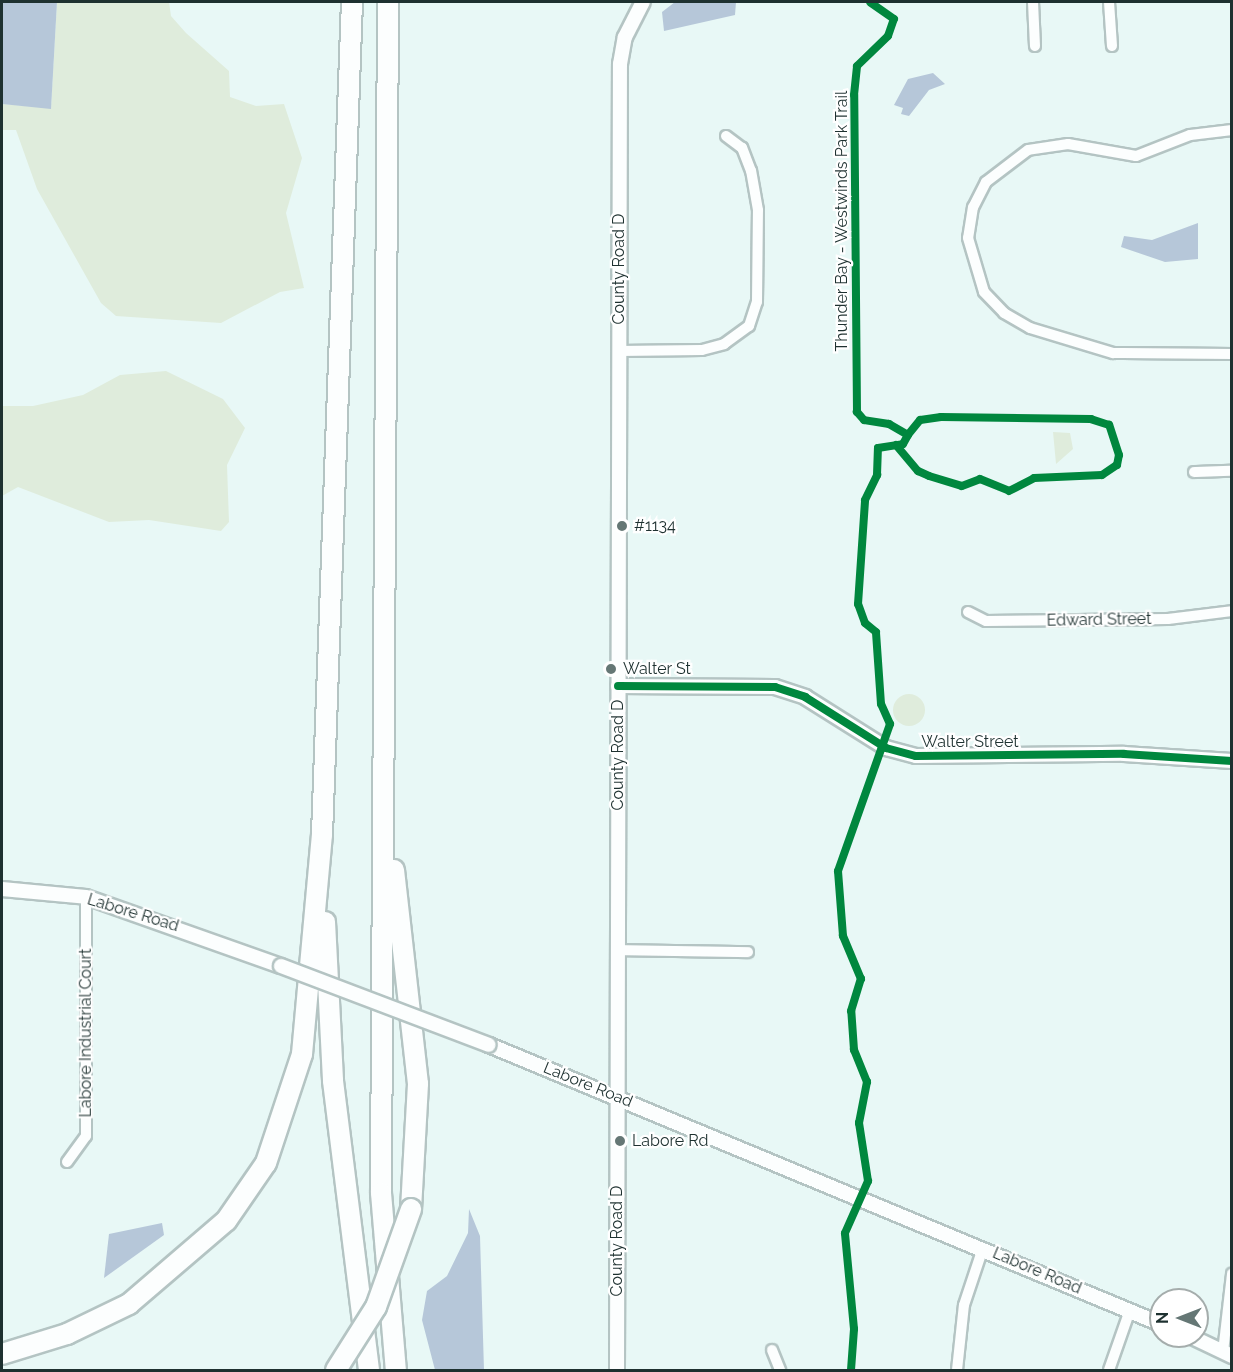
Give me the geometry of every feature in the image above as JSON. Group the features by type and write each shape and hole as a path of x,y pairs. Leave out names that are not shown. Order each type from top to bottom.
{"highway":[{"path":"339,2 343,304"},
{"path":"2,1354 67,1334 129,1304 226,1221 266,1163 302,1054 322,835 343,304 352,2"},
{"path":"388,2 386,820 381,1193 396,1371"},
{"path":"389,75 400,2"},
{"path":"336,1371 376,1307 411,1209 418,1140 415,1044 386,820"},
{"path":"322,835 333,1081 369,1371"}],"street":[{"name":"County Road D","path":"617,1371 620,64 625,36 643,2"},
{"path":"1033,2 1035,46"},
{"path":"1109,2 1112,46"},
{"path":"1232,130 1190,135 1136,156 1068,144 1028,150 986,182 973,207 968,238 973,270 993,303 1017,321 1113,352 1232,354"},
{"path":"619,351 702,350 724,344 749,326 757,302 758,210 752,171 741,148 726,136"},
{"path":"1194,472 1232,471"},
{"name":"Edward Street","path":"968,612 986,621 1168,619 1232,611"},
{"name":"Walter Street","path":"618,686 775,687 806,697 886,748 916,756 1124,754 1232,761"},
{"name":"Labore Road","path":"2,890 86,897 281,966 617,1096 1149,1318"},
{"name":"Labore Industrial Court","path":"67,1162 86,1136 86,897"},
{"path":"617,950 748,952"},
{"path":"957,1371 964,1305 983,1248"},
{"path":"1209,1345 1227,1354 1232,1274"},
{"path":"1109,1371 1130,1310"},
{"path":"772,1350 780,1371"}],"green space":[{"path":"57,2 169,2 171,16 186,33 229,71 230,97 256,106 284,104 302,158 286,213 304,288 280,292 221,323 116,316 101,303 37,189 16,130 2,130 2,104 51,108"},
{"path":"166,371 223,399 245,428 227,465 229,522 221,531 149,520 109,522 18,487 2,496 2,406 33,406 83,395 120,375"},
{"path":"1053,432 1070,433 1073,449 1056,464"},
{"path":"909,694 920,699 925,710 920,721 909,726 898,721 893,710 898,699"}],"water":[{"path":"2,2 57,2 51,109 2,104"},
{"path":"675,2 736,2 735,15 664,31 662,12"},
{"path":"933,73 945,84 929,90 909,116 901,114 903,108 894,105 908,79"},
{"path":"1198,223 1198,259 1165,262 1121,247 1124,236 1152,240"},
{"path":"469,1209 480,1236 484,1370 435,1370 422,1320 427,1291 447,1276 468,1233"},
{"path":"162,1223 164,1235 104,1278 109,1234"}],"cycle path":[{"name":"Thunder Bay - Westwinds Park Trail","path":"851,1370 854,1329 845,1233 868,1181 859,1123 867,1082 854,1050 851,1011 861,979 843,936 838,871 890,724 881,704 876,632 865,623 858,604 865,500 877,475 878,448 903,444 908,435 889,424 864,420 857,412 854,95 857,66 888,36 894,19 870,2"},
{"path":"896,445 918,471 929,476 962,486 980,479 1009,491 1034,478 1102,475 1117,465 1119,455 1109,425 1091,419 941,417 920,420 908,435"},
{"path":"618,686 775,687 805,697 886,748 916,756 1124,754 1232,761"}],"place":[{"name":"#1134","path":"622,526"},
{"name":"Walter St","path":"611,669"},
{"name":"Labore Rd","path":"620,1141"}]}
